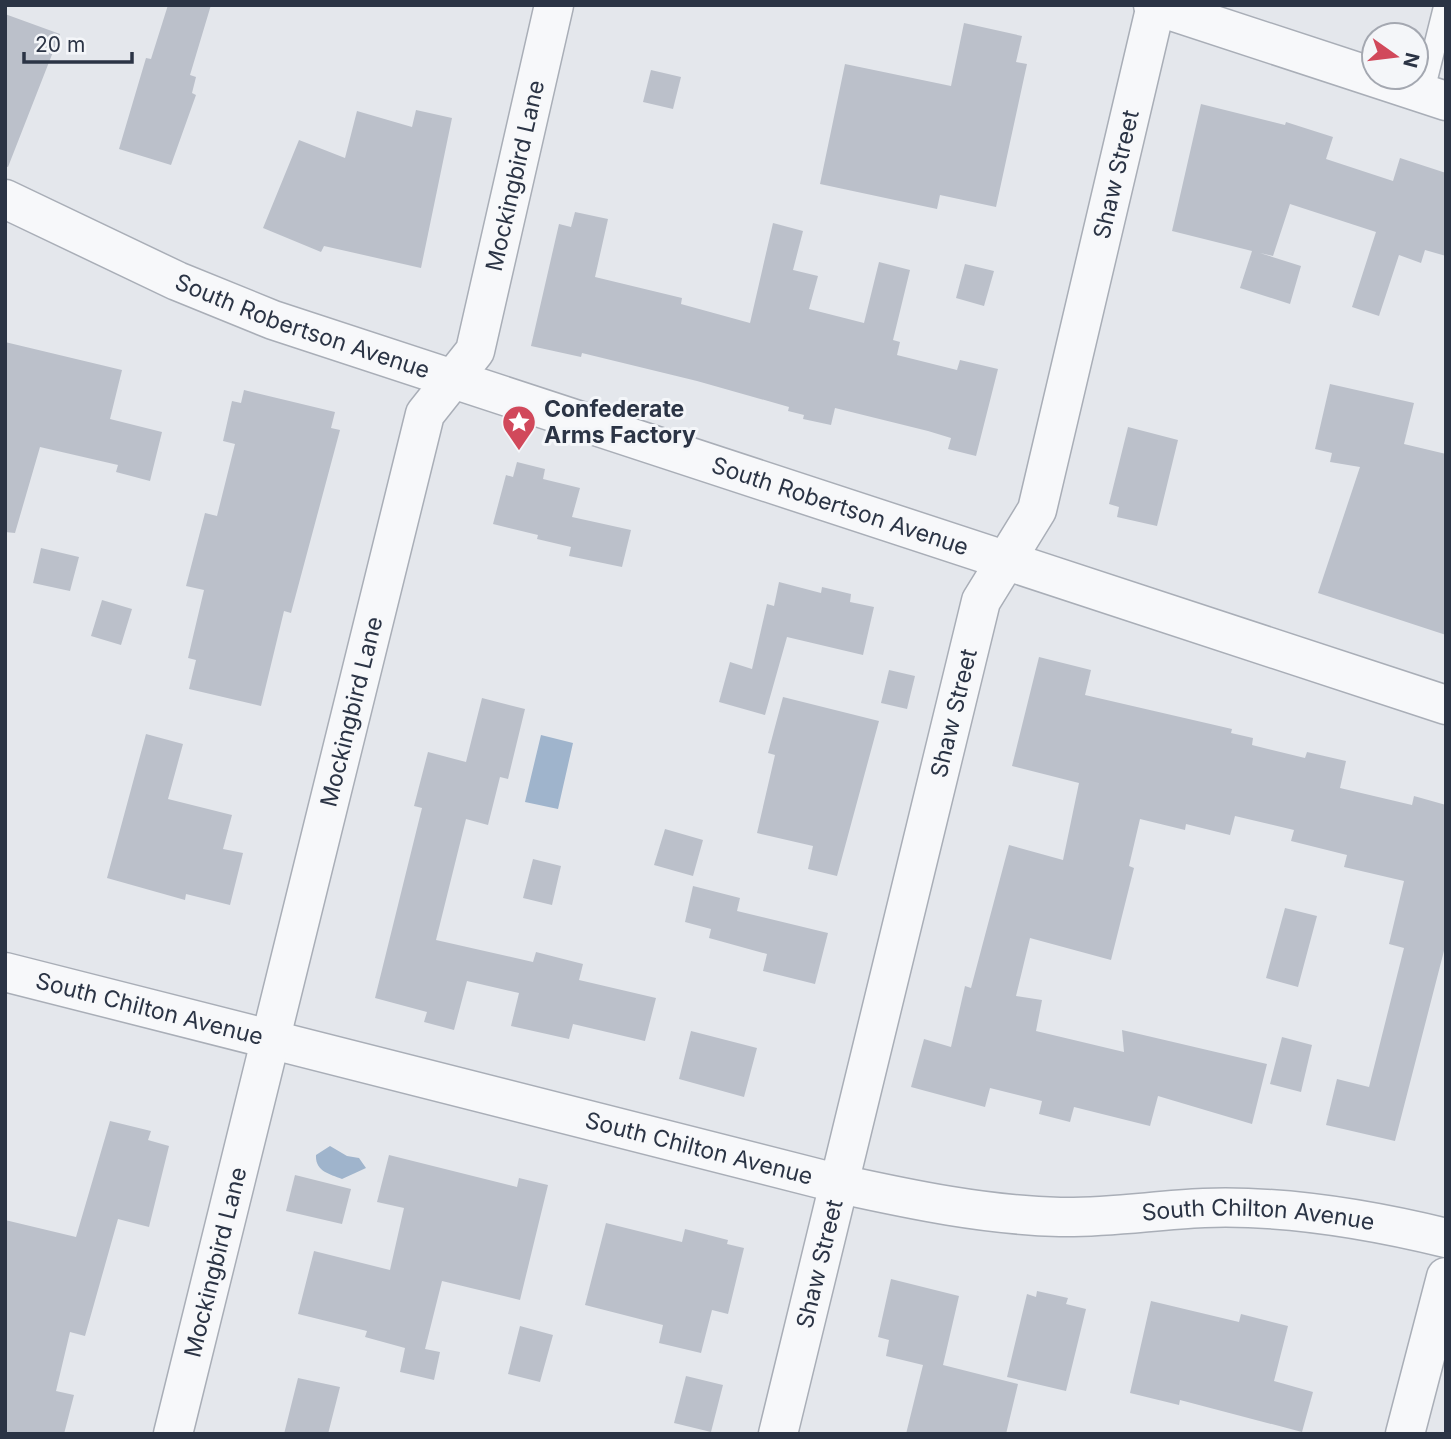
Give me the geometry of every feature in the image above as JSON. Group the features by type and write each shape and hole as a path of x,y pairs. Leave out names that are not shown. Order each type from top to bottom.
{"street":[{"name":"Mockingbird Lane","path":"173,1434 425,414 475,351 554,5"},
{"path":"1155,6 1434,97"},
{"name":"Shaw Street","path":"778,1434 981,601 1037,510 1155,6"},
{"name":"South Robertson Avenue","path":"5,198 177,281 272,320 1446,705"},
{"name":"South Chilton Avenue","path":"5,972 924,1203 1021,1215 1106,1217 1204,1208 1260,1208 1317,1214 1446,1238"},
{"path":"1405,1434 1446,1276"}],"lane":[{"path":"1434,97 1445,5"}],"water":[{"path":"541,735 573,743 558,809 525,802"},
{"path":"330,1146 347,1156 359,1158 366,1168 342,1179 324,1171 318,1165 316,1155"}],"building":[{"path":"168,5 211,5 190,75 196,77 192,93 196,95 171,165 119,149 146,58 151,59"},
{"path":"5,14 60,34 8,167 5,166"},
{"path":"964,23 1022,36 1016,62 1027,64 996,207 940,195 937,209 820,184 845,64 951,86"},
{"path":"651,70 681,77 673,109 643,102"},
{"path":"1201,104 1285,125 1286,122 1333,137 1326,159 1393,181 1400,158 1446,173 1446,256 1425,250 1421,263 1399,255 1379,316 1352,307 1376,232 1290,204 1273,256 1260,253 1301,266 1290,304 1240,288 1252,251 1172,231"},
{"path":"416,110 452,118 421,268 324,246 321,252 263,228 299,140 345,158 357,111 412,127"},
{"path":"575,212 608,219 595,277 682,298 681,304 750,323 773,223 803,231 793,270 818,276 809,309 864,323 879,262 910,270 893,340 900,342 897,355 957,370 960,360 998,369 976,456 948,449 951,438 835,408 831,425 803,419 804,415 788,411 789,407 697,381 582,353 581,357 531,346 559,224 571,227"},
{"path":"965,264 994,271 984,306 956,298"},
{"path":"5,342 122,370 110,419 162,432 150,481 116,472 118,465 40,447 15,533 5,532"},
{"path":"1330,384 1414,403 1404,444 1446,454 1446,635 1318,593 1360,467 1330,462 1332,453 1315,449"},
{"path":"244,390 335,412 331,428 340,430 291,613 284,611 261,706 189,689 196,660 188,658 204,590 186,586 205,513 217,516 235,444 223,441 232,401 241,403"},
{"path":"1128,427 1178,440 1157,526 1117,517 1119,507 1109,504"},
{"path":"517,462 545,469 543,479 580,488 572,517 631,530 622,567 569,556 571,547 537,539 538,535 493,524 506,475 513,477"},
{"path":"41,548 79,557 70,591 33,583"},
{"path":"779,582 821,593 822,587 851,594 850,602 874,607 863,655 787,637 765,715 719,702 730,662 752,669 767,604 774,606"},
{"path":"102,600 132,609 121,645 91,636"},
{"path":"1039,657 1091,670 1085,695 1232,729 1231,733 1253,738 1252,745 1305,758 1307,752 1346,761 1340,788 1412,805 1414,796 1446,805 1446,943 1395,1141 1326,1125 1337,1079 1369,1087 1404,948 1389,944 1404,881 1344,867 1347,855 1291,841 1294,830 1235,816 1230,835 1186,824 1185,830 1140,819 1129,866 1134,868 1111,960 1030,938 1016,996 1042,1000 1036,1031 1124,1052 1122,1030 1267,1064 1252,1124 1158,1096 1150,1126 1074,1107 1070,1122 1039,1114 1042,1101 990,1088 985,1107 911,1087 924,1039 951,1047 965,986 971,988 1009,845 1063,860 1079,783 1012,766"},
{"path":"889,670 915,676 907,709 881,703"},
{"path":"783,697 879,721 837,876 808,869 813,846 757,833 775,755 768,753"},
{"path":"482,698 525,709 508,779 500,777 488,825 466,819 436,940 533,962 536,952 583,964 579,980 656,998 645,1041 573,1024 569,1039 511,1026 519,993 467,981 454,1030 424,1022 427,1012 375,998 422,808 414,806 428,752 466,762"},
{"path":"146,734 183,744 168,799 232,815 223,849 243,853 230,905 186,894 185,900 107,878"},
{"path":"665,829 703,840 693,876 654,865"},
{"path":"533,859 561,866 552,905 523,898"},
{"path":"693,886 740,898 737,911 828,933 815,984 763,971 767,954 709,938 711,929 685,922"},
{"path":"1285,908 1317,916 1298,987 1266,978"},
{"path":"691,1031 757,1048 744,1097 679,1079"},
{"path":"1282,1037 1312,1045 1301,1092 1270,1084"},
{"path":"110,1121 151,1131 148,1140 169,1146 149,1227 118,1219 85,1336 70,1332 56,1391 74,1395 64,1434 5,1434 5,1220 76,1237"},
{"path":"389,1155 517,1187 519,1178 548,1185 520,1300 442,1281 425,1349 440,1352 434,1380 400,1372 405,1348 365,1337 367,1331 298,1314 314,1251 390,1270 404,1208 377,1202"},
{"path":"295,1175 351,1189 342,1224 286,1211"},
{"path":"606,1223 682,1242 685,1229 728,1240 727,1244 744,1248 728,1314 712,1310 701,1353 659,1343 663,1325 585,1305"},
{"path":"891,1279 959,1296 943,1365 1018,1384 1006,1434 906,1434 923,1365 886,1356 889,1340 878,1337"},
{"path":"1037,1291 1068,1298 1066,1304 1086,1309 1066,1391 1007,1377 1027,1294 1036,1297"},
{"path":"1151,1301 1239,1322 1241,1314 1288,1326 1274,1381 1313,1392 1302,1432 1180,1400 1179,1405 1130,1393"},
{"path":"520,1326 553,1335 540,1382 508,1374"},
{"path":"686,1376 723,1385 711,1432 674,1423"},
{"path":"298,1378 340,1387 328,1434 284,1434"}],"place":[{"name":"Confederate Arms Factory","path":"519,452"}]}
